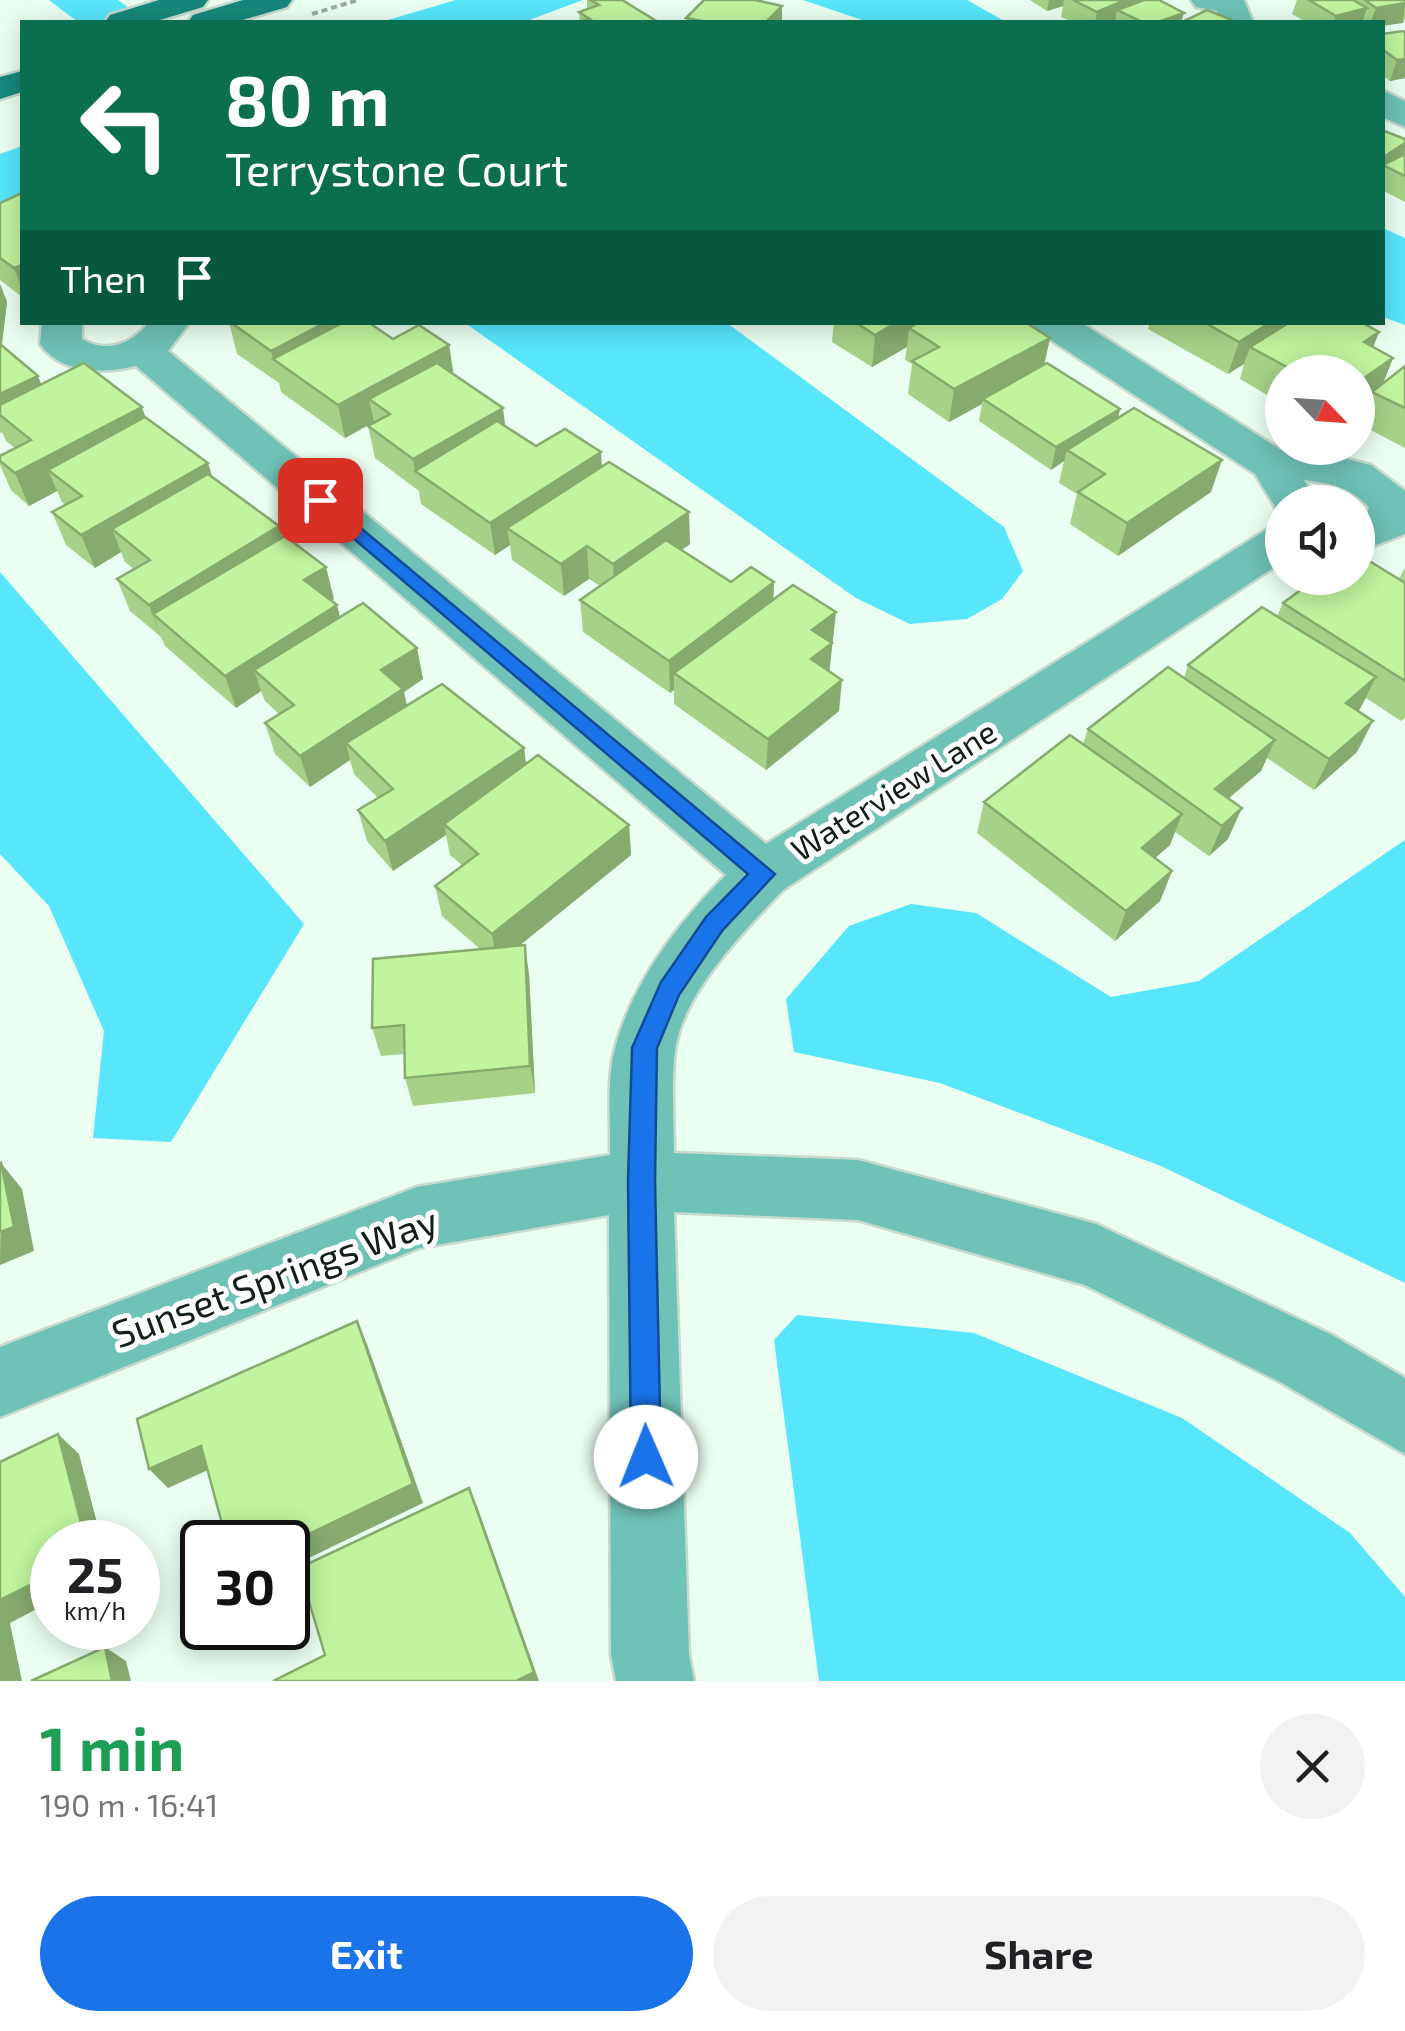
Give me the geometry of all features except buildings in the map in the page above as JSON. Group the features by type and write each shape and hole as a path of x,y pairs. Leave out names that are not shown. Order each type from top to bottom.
{"main road":[{"path":"127,20 182,3"},
{"path":"216,20 288,8"}],"street":[{"path":"62,325 61,344 70,353 104,359 156,337 763,874"},
{"path":"1055,325 1265,486"},
{"path":"1314,485 1338,470 1367,485"},
{"path":"1375,489 1385,494 1392,506 1386,527 1375,531"},
{"name":"Waterview Lane","path":"655,1681 650,1654 641,1181 644,1048 670,990 714,924 763,874 1265,517"},
{"name":"Sunset Springs Way","path":"0,1382 417,1218 566,1190 641,1181 858,1190 1096,1256 1307,1359 1405,1418"}],"path":[{"path":"288,8 358,0"}],"water":[{"path":"49,0 118,0 145,20 75,20"},
{"path":"456,0 583,0 529,20 388,20"},
{"path":"803,0 967,0 1002,20 862,20"},
{"path":"20,147 20,198 0,204 0,154"},
{"path":"1385,229 1405,238 1405,325 1385,318"},
{"path":"468,325 730,325 1004,527 1023,571 1002,599 967,619 910,624 856,598"},
{"path":"0,572 304,924 171,1142 93,1138 104,1031 49,906 0,854"},
{"path":"1405,840 1405,1283 1161,1166 940,1083 794,1052 786,999 849,926 911,904 976,913 1111,997 1199,981"},
{"path":"797,1315 974,1333 1182,1418 1350,1533 1405,1597 1405,1681 819,1681 774,1340"}],"route":[{"path":"320,500 763,874 714,924 670,990 644,1048 641,1181 646,1457"}]}
